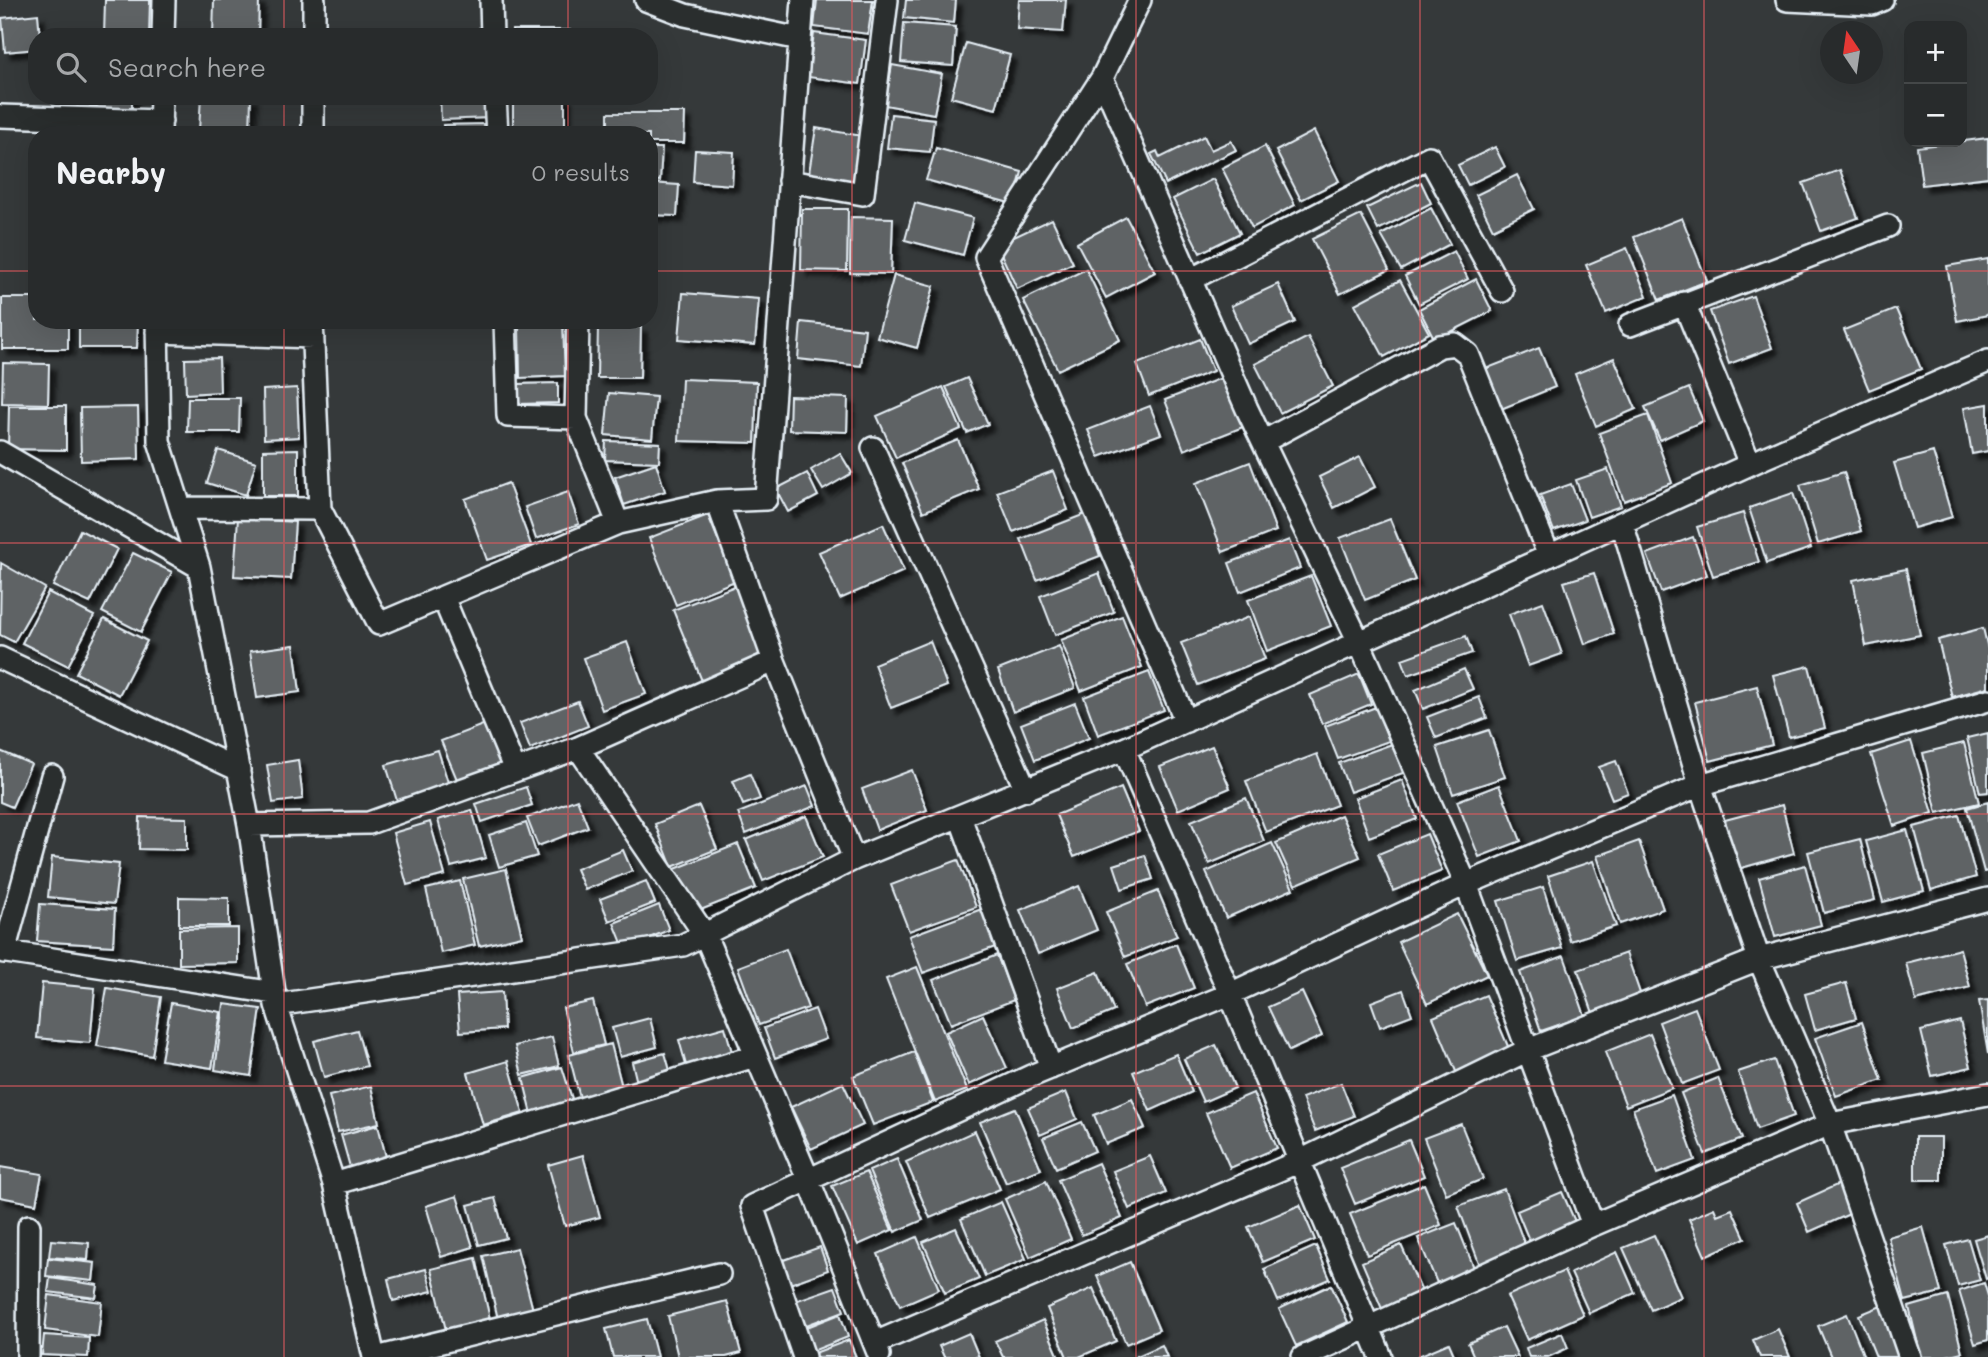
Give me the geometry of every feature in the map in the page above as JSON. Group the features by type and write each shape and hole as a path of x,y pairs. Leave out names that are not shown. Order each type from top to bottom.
{"street":[{"path":"163,28 164,0"},
{"path":"314,0 314,28"},
{"path":"491,0 492,28"},
{"path":"646,0 685,15 800,39"},
{"path":"313,329 320,509 379,624 618,523 717,501 766,499 803,0"},
{"path":"789,181 863,194 887,0"},
{"path":"1140,0 1101,78 986,257 1186,721"},
{"path":"1787,0 1872,4 1882,0"},
{"path":"1101,78 1263,442 1359,642 1466,884 1593,1224"},
{"path":"160,126 161,105"},
{"path":"313,105 313,126"},
{"path":"495,105 497,126"},
{"path":"0,116 133,126"},
{"path":"1190,280 1429,157 1502,291"},
{"path":"1630,325 1888,226"},
{"path":"1684,303 1750,464"},
{"path":"157,329 159,441 199,568 249,824 275,999 334,1184 374,1357"},
{"path":"505,329 508,416 576,418"},
{"path":"578,329 576,418 618,523"},
{"path":"1263,442 1440,346 1455,344 1468,354 1549,556"},
{"path":"52,776 2,952 275,999 683,945 854,859 1026,790 1186,721 1750,464 1988,361"},
{"path":"873,448 1026,790"},
{"path":"0,452 199,568"},
{"path":"717,501 774,661 854,859"},
{"path":"181,508 320,509"},
{"path":"1622,523 1700,785 1759,958 1830,1124 1910,1357"},
{"path":"443,597 515,771"},
{"path":"0,659 239,770"},
{"path":"249,824 369,823 578,748 774,661"},
{"path":"804,1357 752,1206 1051,1068 1230,994 1466,884 1700,785 1988,700"},
{"path":"578,748 705,935 877,1350 1300,1161 1528,1050 1759,958 1988,899"},
{"path":"1124,748 1381,1357"},
{"path":"960,817 1051,1068"},
{"path":"334,1184 755,1056"},
{"path":"1303,1357 1593,1224 1830,1124 1988,1094"},
{"path":"28,1357 29,1227"},
{"path":"380,1357 719,1274"}],"building":[{"path":"105,0 150,0 149,28 104,28"},
{"path":"214,0 259,0 258,28 213,28"},
{"path":"817,0 873,0 868,34 814,27"},
{"path":"906,0 956,0 954,23 904,18"},
{"path":"1019,0 1066,0 1063,32 1017,29"},
{"path":"38,14 39,28 28,28 28,50 5,52 2,18"},
{"path":"904,23 956,27 953,66 901,62"},
{"path":"814,33 866,40 860,84 808,77"},
{"path":"966,43 1010,55 996,109 951,97"},
{"path":"892,65 942,74 934,114 885,105"},
{"path":"77,105 132,105 132,113 77,112"},
{"path":"200,105 251,105 250,126 199,126"},
{"path":"440,105 487,105 487,118 441,120"},
{"path":"513,105 565,105 565,126 513,126"},
{"path":"608,113 685,113 684,143 658,143 658,126 608,126"},
{"path":"891,114 934,119 930,152 887,148"},
{"path":"486,124 486,126 443,126"},
{"path":"816,128 862,136 853,187 808,179"},
{"path":"1314,131 1339,181 1301,200 1276,151"},
{"path":"1204,136 1211,150 1231,141 1236,150 1166,184 1151,154 1157,151 1160,158"},
{"path":"1988,138 1988,177 1922,185 1917,147 1967,147 1967,141"},
{"path":"1265,146 1295,205 1252,228 1222,168"},
{"path":"1495,147 1505,167 1468,185 1458,165"},
{"path":"658,148 662,148 660,181"},
{"path":"936,148 1022,172 1013,204 926,180"},
{"path":"695,150 734,152 732,185 693,182"},
{"path":"1840,170 1858,218 1821,231 1803,183"},
{"path":"1517,175 1534,209 1493,229 1476,195"},
{"path":"1213,179 1240,233 1200,253 1173,199"},
{"path":"1421,182 1431,203 1378,230 1367,208"},
{"path":"658,184 679,185 677,216 658,215"},
{"path":"915,203 973,218 963,255 905,240"},
{"path":"1431,208 1450,244 1401,270 1381,235"},
{"path":"802,209 848,209 847,271 801,270"},
{"path":"1361,215 1389,270 1340,294 1312,239"},
{"path":"851,217 893,218 891,274 850,273"},
{"path":"1126,217 1155,272 1106,298 1077,243"},
{"path":"1682,218 1707,281 1659,300 1634,237"},
{"path":"1052,219 1073,263 1017,289 997,245"},
{"path":"1627,248 1647,296 1606,313 1586,265"},
{"path":"1454,251 1468,279 1419,304 1405,276"},
{"path":"1988,259 1988,315 1957,321 1947,266"},
{"path":"1086,269 1120,340 1058,370 1023,300"},
{"path":"894,275 934,286 917,348 877,337"},
{"path":"1476,279 1492,311 1435,340 1419,309"},
{"path":"1400,280 1429,333 1384,357 1355,304"},
{"path":"1278,284 1295,322 1248,344 1231,306"},
{"path":"683,293 759,299 755,345 679,339"},
{"path":"1753,296 1772,348 1729,364 1710,311"},
{"path":"2,298 28,298 28,329 68,329 68,349 2,349"},
{"path":"1896,309 1921,369 1869,390 1844,330"},
{"path":"801,322 865,329 861,366 798,359"},
{"path":"79,329 138,329 137,348 79,348"},
{"path":"519,329 563,329 565,376 520,378"},
{"path":"598,329 641,329 640,378 597,378"},
{"path":"1308,337 1333,386 1280,413 1255,364"},
{"path":"1200,339 1213,371 1149,396 1137,364"},
{"path":"1539,348 1555,387 1496,411 1480,371"},
{"path":"219,358 220,392 186,394 185,359"},
{"path":"1614,358 1636,409 1596,426 1575,374"},
{"path":"3,363 49,364 48,404 2,403"},
{"path":"1224,377 1243,427 1184,450 1165,400"},
{"path":"967,378 988,424 967,433 946,387"},
{"path":"682,379 757,382 755,443 679,441"},
{"path":"558,383 558,403 518,404 518,384"},
{"path":"943,387 961,429 896,458 877,416"},
{"path":"297,388 299,437 264,439 263,390"},
{"path":"1689,388 1703,421 1660,440 1645,407"},
{"path":"609,393 656,397 652,439 605,435"},
{"path":"790,396 848,398 847,432 789,430"},
{"path":"188,398 240,398 239,432 187,432"},
{"path":"1988,404 1988,451 1972,454 1964,408"},
{"path":"9,406 66,406 66,450 8,449"},
{"path":"1150,406 1161,434 1099,457 1088,430"},
{"path":"138,407 139,459 81,461 80,408"},
{"path":"1648,415 1672,483 1624,501 1599,433"},
{"path":"958,440 979,489 923,512 902,463"},
{"path":"606,441 660,443 659,462 605,460"},
{"path":"298,449 298,496 263,496 263,450"},
{"path":"218,450 256,462 246,495 207,483"},
{"path":"1933,452 1952,517 1914,528 1894,463"},
{"path":"840,453 852,473 823,490 811,470"},
{"path":"1360,457 1375,487 1334,508 1319,477"},
{"path":"1250,462 1276,531 1223,552 1196,483"},
{"path":"656,463 665,491 624,505 615,477"},
{"path":"1608,469 1621,506 1589,517 1576,480"},
{"path":"1053,471 1068,510 1013,532 997,492"},
{"path":"1844,472 1861,531 1818,544 1800,485"},
{"path":"807,473 818,496 788,512 776,489"},
{"path":"508,483 531,545 487,560 465,499"},
{"path":"1571,484 1585,520 1554,531 1540,495"},
{"path":"568,492 579,524 536,539 525,507"},
{"path":"1793,493 1811,548 1767,563 1749,508"},
{"path":"1743,513 1759,562 1713,576 1697,527"},
{"path":"1085,514 1100,556 1037,580 1021,539"},
{"path":"708,515 735,581 676,605 649,538"},
{"path":"238,518 295,522 291,579 234,576"},
{"path":"1390,519 1415,580 1365,600 1340,538"},
{"path":"883,524 904,571 840,599 819,552"},
{"path":"80,530 117,549 90,603 53,586"},
{"path":"1693,537 1707,575 1661,592 1647,554"},
{"path":"1289,540 1300,568 1240,592 1229,563"},
{"path":"133,553 172,572 141,632 102,612"},
{"path":"1,563 45,588 14,642 0,635"},
{"path":"1906,569 1920,635 1866,646 1853,580"},
{"path":"1099,573 1114,612 1055,635 1040,596"},
{"path":"1594,573 1614,634 1585,644 1564,582"},
{"path":"1311,576 1331,626 1267,651 1248,600"},
{"path":"735,586 763,657 702,681 673,610"},
{"path":"48,592 94,616 68,666 22,643"},
{"path":"1543,602 1562,654 1528,666 1509,614"},
{"path":"1122,616 1142,667 1081,691 1061,640"},
{"path":"1249,617 1265,659 1198,685 1181,643"},
{"path":"104,619 147,641 119,695 76,673"},
{"path":"1983,628 1988,649 1988,687 1952,697 1938,640"},
{"path":"1466,636 1472,653 1408,675 1402,659"},
{"path":"930,641 947,686 891,708 874,664"},
{"path":"627,642 646,694 602,710 583,658"},
{"path":"294,645 300,692 257,698 250,651"},
{"path":"1059,646 1075,688 1013,712 998,670"},
{"path":"1809,666 1825,728 1789,737 1773,675"},
{"path":"1464,669 1473,689 1423,709 1415,690"},
{"path":"1149,672 1164,710 1098,735 1084,697"},
{"path":"1359,674 1371,704 1322,724 1310,695"},
{"path":"1757,686 1772,745 1710,761 1695,702"},
{"path":"1479,697 1487,718 1436,738 1427,717"},
{"path":"578,701 588,726 530,749 520,723"},
{"path":"1075,703 1089,738 1035,760 1021,724"},
{"path":"1376,707 1389,741 1338,759 1325,726"},
{"path":"493,721 510,761 458,782 441,741"},
{"path":"1489,730 1505,777 1453,794 1437,747"},
{"path":"1988,733 1988,792 1980,793 1967,738"},
{"path":"1911,741 1933,813 1894,826 1871,754"},
{"path":"1964,743 1979,803 1937,813 1923,753"},
{"path":"1392,744 1403,773 1350,792 1339,763"},
{"path":"1212,746 1230,788 1178,810 1160,767"},
{"path":"438,750 450,789 398,804 386,765"},
{"path":"0,751 31,764 12,807 0,802"},
{"path":"1317,754 1337,805 1266,832 1246,781"},
{"path":"298,760 303,799 273,803 267,765"},
{"path":"1616,761 1628,793 1612,799 1599,767"},
{"path":"912,770 927,810 877,830 862,789"},
{"path":"750,774 760,799 743,805 733,781"},
{"path":"1402,780 1417,819 1369,837 1355,798"},
{"path":"1499,785 1521,841 1479,857 1457,801"},
{"path":"807,786 815,806 746,834 738,813"},
{"path":"526,787 532,805 482,822 476,804"},
{"path":"1121,788 1139,831 1074,857 1056,815"},
{"path":"1246,798 1264,841 1209,864 1191,821"},
{"path":"577,799 588,827 538,846 527,818"},
{"path":"1988,802 1988,871 1984,872 1967,808"},
{"path":"1782,805 1794,853 1738,869 1725,820"},
{"path":"699,806 717,849 672,867 655,824"},
{"path":"472,810 486,858 451,867 438,820"},
{"path":"1341,815 1360,857 1295,885 1276,843"},
{"path":"1959,815 1976,877 1931,890 1914,827"},
{"path":"806,816 823,857 763,881 746,840"},
{"path":"140,817 187,818 187,850 139,849"},
{"path":"430,822 445,875 407,885 393,833"},
{"path":"526,823 537,856 499,867 489,835"},
{"path":"1907,830 1924,891 1883,902 1866,841"},
{"path":"1427,834 1442,871 1393,891 1378,854"},
{"path":"1860,839 1875,900 1824,913 1808,852"},
{"path":"1639,841 1663,909 1620,924 1597,856"},
{"path":"1272,843 1293,889 1226,918 1206,872"},
{"path":"738,844 756,888 693,913 675,869"},
{"path":"623,850 632,871 585,890 576,869"},
{"path":"1145,855 1153,879 1122,889 1114,865"},
{"path":"52,857 119,864 114,904 48,897"},
{"path":"958,860 976,907 909,931 891,885"},
{"path":"1593,861 1616,926 1570,941 1548,876"},
{"path":"1805,865 1821,925 1775,937 1759,878"},
{"path":"506,869 522,936 479,946 463,879"},
{"path":"460,881 475,945 441,953 426,889"},
{"path":"646,881 655,903 609,921 600,899"},
{"path":"1079,886 1097,930 1038,954 1020,910"},
{"path":"1543,887 1562,948 1517,961 1498,901"},
{"path":"1158,891 1177,936 1125,957 1106,912"},
{"path":"179,897 229,898 229,926 179,926"},
{"path":"40,904 115,909 113,946 37,941"},
{"path":"659,905 669,930 624,948 614,923"},
{"path":"987,907 1001,945 923,973 909,936"},
{"path":"1457,914 1487,975 1427,1004 1398,942"},
{"path":"238,928 238,963 179,964 179,929"},
{"path":"1176,944 1194,988 1145,1007 1127,964"},
{"path":"786,949 808,1008 759,1025 738,967"},
{"path":"1960,949 1970,987 1916,1001 1906,963"},
{"path":"1626,953 1642,999 1594,1016 1578,970"},
{"path":"997,955 1014,1000 951,1024 933,980"},
{"path":"1564,956 1585,1016 1541,1031 1520,972"},
{"path":"917,967 967,1090 935,1102 886,979"},
{"path":"1098,972 1114,1011 1073,1028 1057,988"},
{"path":"42,983 95,988 90,1043 37,1038"},
{"path":"1846,983 1856,1018 1815,1030 1805,994"},
{"path":"107,988 161,997 152,1056 97,1046"},
{"path":"1403,990 1412,1015 1380,1027 1371,1002"},
{"path":"502,992 504,1029 460,1032 457,995"},
{"path":"1302,992 1322,1036 1289,1051 1268,1007"},
{"path":"1486,995 1510,1051 1457,1074 1433,1017"},
{"path":"1988,1000 1988,1054 1979,1001"},
{"path":"593,1001 604,1045 574,1052 563,1008"},
{"path":"171,1003 221,1012 212,1068 161,1060"},
{"path":"224,1004 261,1009 251,1076 215,1070"},
{"path":"1695,1008 1719,1070 1682,1084 1659,1022"},
{"path":"815,1009 826,1039 775,1058 764,1028"},
{"path":"983,1015 1007,1068 969,1085 946,1032"},
{"path":"650,1018 657,1047 620,1057 612,1028"},
{"path":"1960,1021 1971,1067 1932,1076 1921,1031"},
{"path":"1862,1022 1882,1080 1836,1096 1815,1038"},
{"path":"725,1027 732,1052 686,1065 679,1040"},
{"path":"357,1030 367,1066 324,1077 314,1041"},
{"path":"1650,1034 1672,1088 1626,1106 1605,1052"},
{"path":"552,1037 559,1066 522,1075 515,1046"},
{"path":"611,1044 622,1087 580,1098 569,1055"},
{"path":"1216,1045 1235,1088 1203,1102 1184,1059"},
{"path":"914,1052 933,1102 873,1125 853,1076"},
{"path":"665,1053 671,1074 637,1083 632,1062"},
{"path":"1176,1054 1192,1092 1150,1111 1133,1072"},
{"path":"1774,1060 1794,1116 1757,1129 1738,1072"},
{"path":"508,1061 523,1113 483,1125 468,1073"},
{"path":"562,1067 573,1102 532,1114 523,1078"},
{"path":"1718,1078 1742,1139 1705,1154 1681,1093"},
{"path":"843,1083 863,1125 811,1149 791,1107"},
{"path":"1341,1083 1354,1116 1315,1131 1302,1098"},
{"path":"371,1086 379,1123 338,1132 329,1096"},
{"path":"1066,1092 1077,1119 1040,1135 1028,1108"},
{"path":"1253,1093 1277,1148 1230,1168 1206,1113"},
{"path":"1672,1095 1695,1160 1657,1174 1633,1109"},
{"path":"1132,1099 1145,1128 1106,1144 1094,1115"},
{"path":"1015,1108 1041,1169 1006,1183 980,1122"},
{"path":"1082,1122 1095,1151 1056,1168 1043,1138"},
{"path":"1461,1124 1483,1179 1446,1194 1424,1138"},
{"path":"378,1125 386,1157 350,1167 341,1135"},
{"path":"975,1131 1000,1189 930,1218 906,1162"},
{"path":"1915,1137 1941,1137 1941,1180 1915,1180"},
{"path":"1409,1140 1424,1176 1355,1204 1340,1168"},
{"path":"583,1155 600,1217 565,1226 548,1165"},
{"path":"1150,1156 1166,1193 1129,1209 1113,1171"},
{"path":"897,1159 923,1220 895,1232 869,1171"},
{"path":"1098,1163 1122,1218 1082,1235 1058,1180"},
{"path":"0,1167 42,1174 36,1204 0,1197"},
{"path":"866,1172 892,1230 858,1245 832,1186"},
{"path":"1046,1181 1071,1239 1030,1257 1005,1199"},
{"path":"1841,1183 1854,1212 1809,1232 1797,1203"},
{"path":"1424,1184 1441,1225 1367,1255 1350,1214"},
{"path":"1504,1189 1527,1251 1481,1268 1458,1206"},
{"path":"1562,1192 1577,1226 1531,1245 1517,1211"},
{"path":"457,1196 473,1247 441,1257 426,1206"},
{"path":"495,1198 506,1238 479,1245 468,1205"},
{"path":"1001,1202 1026,1259 985,1276 961,1219"},
{"path":"1300,1205 1315,1240 1263,1262 1248,1227"},
{"path":"1714,1208 1717,1215 1732,1209 1745,1238 1705,1256 1689,1219"},
{"path":"1456,1223 1474,1268 1437,1283 1418,1238"},
{"path":"1923,1227 1941,1292 1905,1301 1888,1237"},
{"path":"956,1228 979,1279 945,1293 923,1242"},
{"path":"1654,1235 1681,1297 1651,1310 1623,1248"},
{"path":"1988,1235 1988,1278 1986,1279 1974,1239"},
{"path":"917,1237 939,1289 900,1306 878,1254"},
{"path":"1968,1239 1980,1280 1958,1286 1946,1245"},
{"path":"51,1240 89,1243 88,1260 49,1257"},
{"path":"1401,1245 1422,1292 1382,1309 1362,1262"},
{"path":"1316,1246 1330,1279 1278,1301 1264,1269"},
{"path":"820,1247 828,1270 787,1285 778,1262"},
{"path":"517,1248 533,1310 498,1319 483,1256"},
{"path":"1617,1252 1635,1293 1589,1313 1571,1273"},
{"path":"48,1258 95,1263 93,1281 46,1276"},
{"path":"476,1258 490,1319 446,1330 431,1269"},
{"path":"1130,1262 1159,1330 1126,1344 1097,1276"},
{"path":"426,1269 432,1291 393,1301 388,1279"},
{"path":"1564,1271 1583,1315 1527,1340 1507,1296"},
{"path":"50,1278 98,1285 96,1298 48,1292"},
{"path":"1984,1283 1988,1296 1988,1340 1975,1344 1959,1291"},
{"path":"1331,1285 1348,1322 1296,1346 1279,1309"},
{"path":"835,1287 844,1311 801,1327 792,1302"},
{"path":"1093,1288 1116,1341 1079,1357 1067,1357 1047,1308"},
{"path":"49,1295 102,1302 98,1337 45,1330"},
{"path":"1948,1296 1962,1352 1942,1357 1921,1357 1909,1307"},
{"path":"727,1301 741,1353 726,1357 678,1357 668,1316"},
{"path":"1881,1306 1902,1357 1876,1357 1859,1315"},
{"path":"840,1314 848,1337 810,1352 802,1329"},
{"path":"1847,1314 1864,1357 1831,1357 1818,1326"},
{"path":"647,1319 657,1357 613,1357 606,1329"},
{"path":"1043,1320 1059,1357 1003,1357 995,1341"},
{"path":"1504,1327 1518,1357 1474,1357 1468,1343"},
{"path":"1778,1329 1790,1357 1760,1357 1753,1340"},
{"path":"969,1333 979,1357 944,1357 939,1346"},
{"path":"1562,1333 1568,1348 1548,1357 1529,1357 1526,1348"},
{"path":"44,1335 89,1338 88,1357 42,1355"},
{"path":"849,1340 856,1357 813,1357 812,1354"},
{"path":"1449,1343 1455,1357 1418,1356"},
{"path":"1162,1345 1167,1357 1135,1357"}]}
